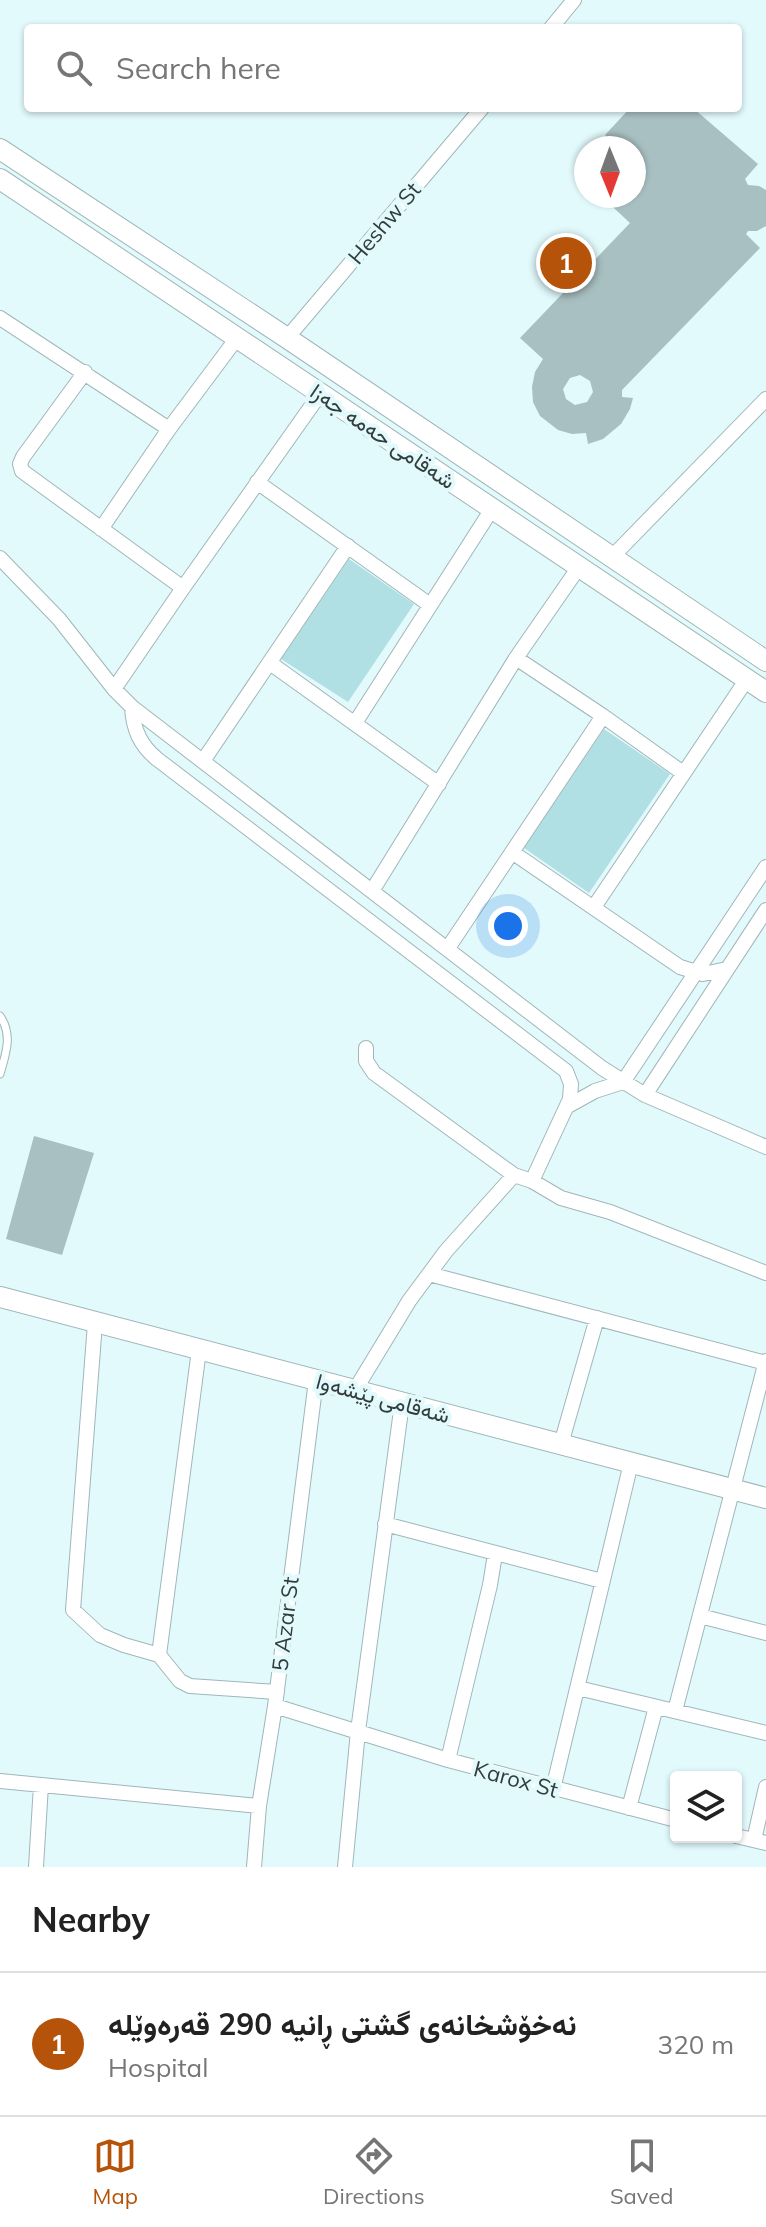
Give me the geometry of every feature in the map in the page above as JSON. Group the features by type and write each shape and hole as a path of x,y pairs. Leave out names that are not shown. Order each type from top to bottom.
{"street":[{"path":"554,24 574,0"},
{"name":"Heshw St","path":"287,338 479,112"},
{"name":"شەقامی حەمە جەزا","path":"0,149 766,661"},
{"name":"شەقامی حەمە جەزا","path":"0,179 766,692"},
{"path":"0,318 169,429"},
{"path":"101,529 169,429 237,338"},
{"path":"85,372 20,464 25,474 183,588"},
{"path":"341,407 357,385"},
{"path":"114,689 320,394"},
{"path":"611,558 766,399"},
{"path":"387,438 402,416"},
{"path":"257,482 430,605"},
{"path":"355,723 492,509"},
{"path":"203,761 348,546"},
{"path":"0,558 59,619 132,707 602,1068 645,1095 766,1147"},
{"path":"372,891 516,658 579,567"},
{"path":"516,658 683,773"},
{"path":"270,663 439,784"},
{"path":"594,907 747,679"},
{"path":"132,707 139,738 157,759 562,1066 572,1092 532,1181"},
{"path":"448,948 603,716"},
{"path":"512,852 680,967 694,973 711,974 727,969"},
{"path":"568,1106 595,1091 623,1082 766,867"},
{"path":"645,1095 766,910"},
{"path":"366,1048 366,1061 374,1073 514,1175 532,1181 561,1198 610,1212 766,1273"},
{"path":"355,1390 409,1301 446,1251 514,1175"},
{"path":"429,1274 766,1362 675,1711"},
{"name":"شەقامی پێشەوا","path":"0,1297 766,1498"},
{"path":"561,1444 597,1318"},
{"path":"95,1323 73,1610 100,1635 159,1655 199,1350"},
{"name":"5 Azar St","path":"254,1867 259,1806 276,1699 316,1380"},
{"path":"345,1867 358,1731 402,1403"},
{"path":"553,1789 631,1463"},
{"path":"385,1524 602,1581"},
{"path":"448,1760 495,1554"},
{"path":"700,1616 766,1633"},
{"name":"Karox St","path":"159,1655 180,1681 190,1686 276,1699 358,1731 448,1760 670,1818"},
{"path":"578,1688 766,1733"},
{"path":"629,1808 656,1707"},
{"path":"0,1781 259,1806"},
{"path":"36,1867 41,1785"},
{"path":"760,1842 766,1787"}],"lane":[{"path":"0,1016 8,1033 0,1074"}],"shaded area":[{"path":"349,559 414,604 348,702 281,659"},
{"path":"604,729 670,774 589,893 524,848"}],"building":[{"path":"626,112 698,112 758,164 745,179 748,185 766,190 766,226 746,234 760,248 622,390 622,397 633,398 621,424 603,439 588,444 586,433 572,434 558,430 540,416 533,402 532,387 535,372 543,359 520,338 630,223 614,208 646,208 646,136 605,135","holes":["580,375 590,381 593,392 587,402 575,405 566,399 563,389 570,378"]},
{"path":"34,1136 94,1153 62,1255 6,1239"}],"place":[{"name":"نەخۆشخانەی گشتی ڕانیە 290 قەرەوێلە","path":"566,263"}]}
